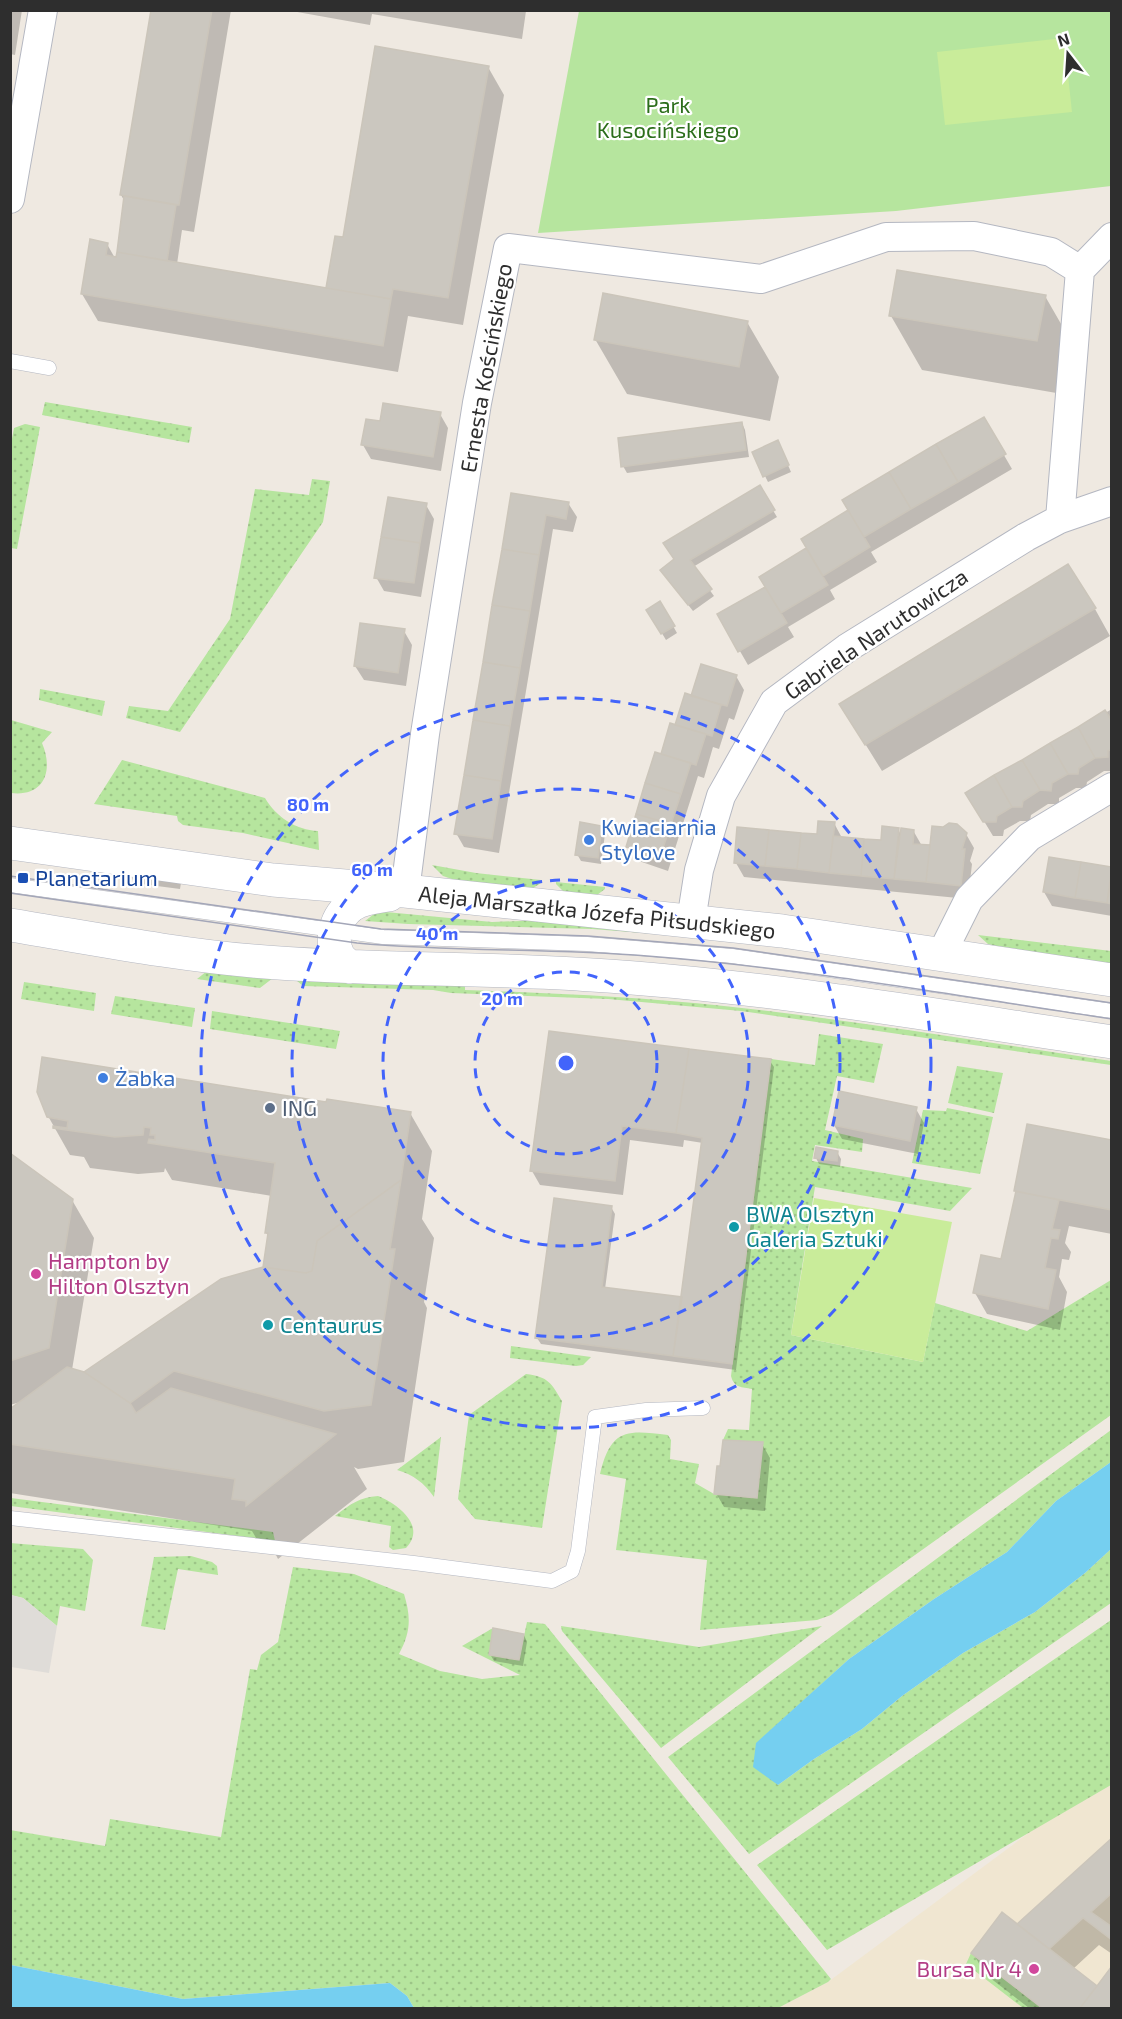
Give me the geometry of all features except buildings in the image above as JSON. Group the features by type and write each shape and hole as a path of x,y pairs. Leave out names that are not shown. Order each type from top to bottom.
{"street":[{"path":"10,199 44,10"},
{"name":"Ernesta Kościńskiego","path":"405,891 425,734 477,403 508,248 761,279 886,237 974,236 1052,252 1080,270"},
{"path":"1060,519 1080,270 1112,237"},
{"name":"Gabriela Narutowicza","path":"691,921 699,870 721,796 774,702 848,648 1026,537 1060,519 1112,501"},
{"path":"941,955 969,899 1029,837 1112,787"},
{"name":"Aleja Marszałka Józefa Piłsudskiego","path":"10,843 241,876 782,931 1112,980"},
{"path":"350,967 340,958 334,932 343,914 351,906 365,899 405,891"},
{"path":"10,925 252,961 350,967 592,975 720,986 1112,1042"}],"lane":[{"path":"10,361 49,368"},
{"path":"10,885 334,932 406,939 587,944 777,961 1112,1011"},
{"path":"10,1518 414,1563 552,1581 572,1571 578,1551 595,1417 646,1410 703,1408"}],"shaded area":[{"path":"11,1595 23,1598 57,1626 49,1673 11,1667"},
{"path":"1111,1785 1111,2008 778,2008 828,1982 1034,1829"}],"green space":[{"name":"Park Kusocińskiego","path":"579,11 1111,11 1111,186 896,211 538,233"},
{"path":"1064,38 1072,112 945,125 937,52"},
{"path":"45,402 192,427 189,443 42,415"},
{"path":"25,424 40,427 17,549 11,548 11,444 14,428"},
{"path":"312,479 330,481 323,522 180,732 126,718 129,706 168,711 230,619 255,489 309,495"},
{"path":"40,689 105,701 102,716 39,700"},
{"path":"11,720 52,732 42,743 47,763 43,780 31,791 22,793 11,793"},
{"path":"122,760 265,798 287,821 302,828 318,831 319,850 243,833 183,825 178,821 177,816 94,804"},
{"path":"432,865 476,873 541,880 541,883 533,888 455,880 443,876"},
{"path":"556,882 605,887 605,889 597,895 563,891"},
{"path":"386,912 492,922 570,919 1111,989 1111,996 778,947 656,934 592,929 365,921 374,914"},
{"path":"978,935 1111,951 1111,964 997,946 988,944"},
{"path":"207,971 273,978 260,988 197,979"},
{"path":"296,980 465,986 465,990 659,1000 724,1006 967,1039 1111,1061 1111,1065 741,1011 608,999 303,986"},
{"path":"24,982 96,993 94,1011 21,999"},
{"path":"115,996 195,1008 192,1027 111,1014"},
{"path":"212,1011 340,1031 336,1049 210,1029"},
{"path":"819,1034 883,1044 874,1083 837,1076 825,1130 863,1139 862,1152 815,1145 812,1161 972,1188 950,1211 815,1187 791,1335 923,1362 935,1303 1027,1331 1111,1280 1111,1415 831,1615 817,1620 700,1630 707,1560 616,1550 626,1479 600,1474 610,1448 623,1435 642,1433 668,1435 671,1440 670,1459 699,1464 695,1483 714,1494 757,1497 763,1442 723,1440 728,1429 749,1430 752,1389 736,1385 731,1376 771,1059 815,1065"},
{"path":"957,1066 1003,1073 994,1113 948,1103"},
{"path":"947,1108 993,1117 980,1174 912,1163 923,1110 946,1111"},
{"path":"814,1198 952,1222 923,1362 791,1335"},
{"path":"511,1346 591,1357 583,1365 576,1366 510,1358"},
{"path":"526,1374 545,1379 562,1401 542,1528 475,1519 458,1499 469,1415"},
{"path":"1111,1430 1111,1462 1056,1501 1007,1552 934,1599 849,1659 757,1743 778,1785 862,1729 902,1696 963,1653 1035,1612 1085,1573 1111,1549 1111,1603 749,1854 668,1757"},
{"path":"441,1437 434,1497 418,1480 397,1470"},
{"path":"378,1496 394,1504 412,1524 412,1540 406,1548 393,1550 389,1547 391,1526 335,1516 355,1502"},
{"path":"11,1498 273,1532 275,1541 11,1506"},
{"path":"10,1543 83,1549 93,1560 85,1611 60,1606 57,1626 23,1598 11,1595"},
{"path":"191,1556 212,1562 217,1566 218,1575 178,1569 165,1630 141,1626 154,1557"},
{"path":"293,1567 354,1574 404,1594 409,1624 406,1639 399,1654 440,1671 482,1679 520,1675 462,1646 493,1628 489,1655 519,1660 527,1622 545,1624 831,1979 778,2008 414,2008 407,1996 390,1983 183,1999 11,1965 10,1830 105,1846 110,1819 221,1837 250,1669 257,1670 261,1655 278,1642"},
{"path":"1111,1620 1111,1785 827,1950 757,1865"},
{"path":"561,1626 699,1647 822,1626 661,1748 562,1631"},
{"path":"971,1953 1042,2008 1023,2008 966,1964"}],"water":[{"path":"1111,1462 1111,1549 1085,1573 1035,1612 963,1653 902,1696 862,1729 778,1785 753,1767 756,1743 849,1659 934,1599 1007,1552 1056,1501"},
{"path":"11,1965 183,1999 390,1983 407,1996 414,2008 11,2008"}],"tram line":[{"path":"10,876 381,929 588,936 733,948 1112,1003"},
{"path":"10,893 357,943 429,948 574,952 705,961 880,983 1112,1019"}],"place":[{"name":"Kwiaciarnia Stylove","path":"589,840"},
{"name":"Planetarium","path":"23,878"},
{"name":"Żabka","path":"103,1078"},
{"name":"ING","path":"270,1108"},
{"name":"BWA Olsztyn Galeria Sztuki","path":"734,1227"},
{"name":"Hampton by Hilton Olsztyn","path":"36,1274"},
{"name":"Centaurus","path":"268,1325"},
{"name":"Bursa Nr 4","path":"1034,1969"}]}
